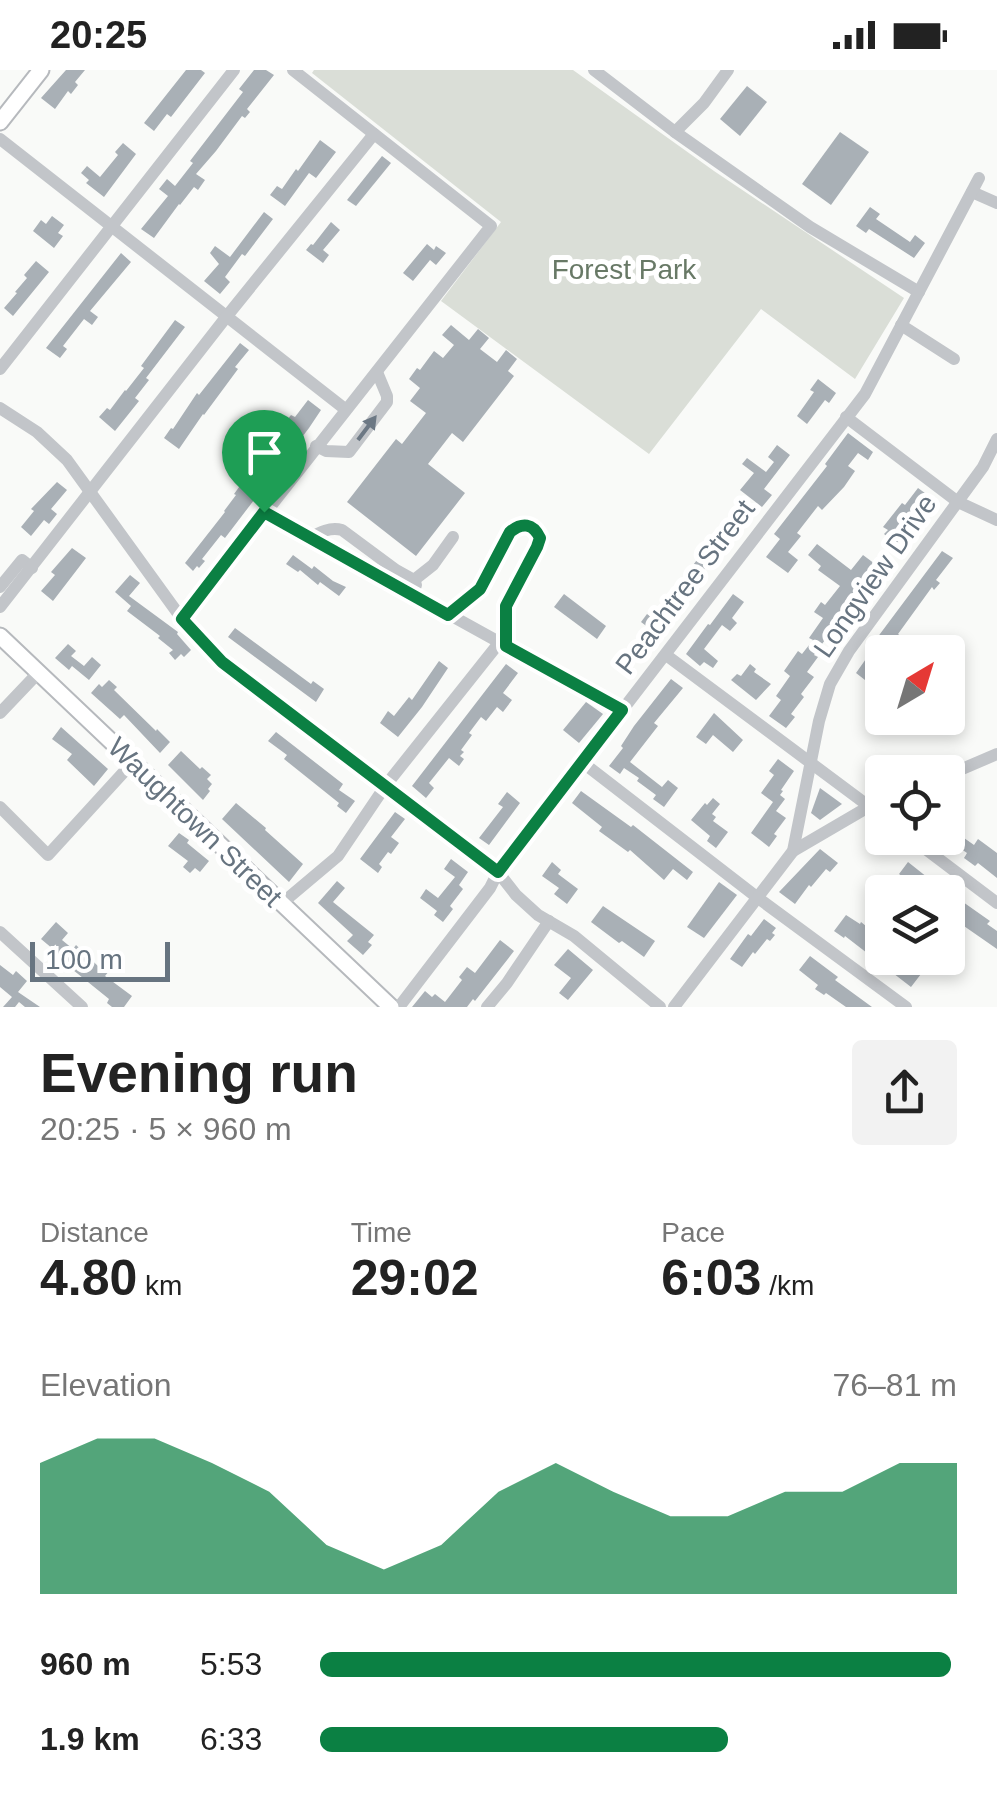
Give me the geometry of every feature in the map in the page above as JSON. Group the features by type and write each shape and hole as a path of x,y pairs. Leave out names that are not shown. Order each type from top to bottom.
{"main road":[{"path":"0,122 40,70"},
{"name":"Waughtown Street","path":"0,636 391,1007"}],"street":[{"path":"0,369 234,70"},
{"path":"182,619 491,226 292,70"},
{"path":"594,70 810,228 919,292"},
{"path":"675,132 728,70"},
{"path":"0,607 4,589 32,568 374,134"},
{"path":"0,139 345,409"},
{"name":"Peachtree Street","path":"399,1007 865,394 979,178"},
{"path":"972,192 997,203"},
{"path":"901,325 954,359"},
{"path":"316,446 326,451 349,452 386,402 377,372"},
{"path":"0,408 37,432 67,460 182,619 222,662 498,872 538,915 574,936 660,1007"},
{"path":"846,417 958,502 997,520"},
{"name":"Longview Drive","path":"674,1007 793,851 830,684 849,651 984,466 997,439"},
{"path":"264,512 413,587"},
{"path":"281,904 338,856 386,785 502,645 506,606 537,547 540,538 536,529 528,524 518,525 510,532 480,589 448,615"},
{"path":"310,538 335,528 342,530 448,615 622,710"},
{"path":"413,587 453,537"},
{"path":"666,655 810,762 865,796"},
{"path":"0,713 38,672"},
{"path":"965,768 997,754"},
{"path":"0,807 48,855 133,762"},
{"path":"582,762 906,1007"},
{"path":"793,851 865,809"},
{"path":"933,855 997,903"},
{"path":"487,1007 549,922"},
{"path":"0,932 82,1007"}],"green space":[{"name":"Forest Park","path":"573,70 714,171 904,298 855,379 761,309 649,454 441,301 501,222 312,73"}],"building":[{"path":"66,70 85,70 75,82 78,85 71,94 68,91 55,109 41,98"},
{"path":"186,70 205,73 171,117 167,114 154,131 144,123"},
{"path":"254,70 274,75 247,109 250,112 245,118 242,116 196,174 205,180 198,190 194,187 154,238 141,229 168,196 159,189 167,179 175,186 243,92 239,89"},
{"path":"747,86 767,102 740,136 720,119"},
{"path":"840,132 869,152 831,205 802,184"},
{"path":"320,140 336,152 316,178 309,173 285,206 270,195 277,186 282,189"},
{"path":"123,143 136,154 104,197 86,183 89,180 81,173 87,166 100,177"},
{"path":"382,156 391,163 356,206 347,200"},
{"path":"870,207 880,214 876,219 910,242 915,235 925,243 914,258 869,229 866,233 856,226"},
{"path":"264,212 273,219 225,277 230,282 220,294 204,281 219,264 210,253 215,246 230,257"},
{"path":"52,216 64,225 58,233 63,236 54,248 33,231 41,220 46,224"},
{"path":"331,222 340,230 323,250 329,255 323,263 306,250"},
{"path":"427,244 446,253 436,265 430,260 413,281 403,273"},
{"path":"121,253 131,262 90,311 98,317 92,325 84,319 63,346 67,349 60,358 46,348"},
{"path":"36,261 49,272 13,316 4,308"},
{"path":"175,320 185,327 146,378 149,380 135,398 139,401 115,431 99,417 126,391"},
{"path":"451,325 469,340 478,329 489,338 480,349 497,362 506,350 517,359 508,371 514,376 463,442 452,433 428,464 465,493 416,556 347,502 396,439 402,444 426,413 410,401 420,388 409,379 434,351 443,358 454,345 442,335"},
{"path":"240,343 249,350 179,449 164,438"},
{"path":"818,379 836,393 829,403 825,400 807,424 797,416"},
{"path":"308,400 321,410 309,428 225,538 221,535 202,559 205,561 193,571 185,563 242,483 288,428 283,425"},
{"path":"848,433 873,452 868,460 858,453 848,466 855,471 844,487 822,510 818,506 797,533 801,536 788,552 798,560 788,573 766,557 780,539 774,534"},
{"path":"777,445 790,455 764,489 772,495 762,507 740,490 754,473 742,464 747,458 766,472 774,462 768,457"},
{"path":"57,482 67,490 51,509 57,514 49,524 44,520 31,536 21,527 34,511 31,509"},
{"path":"918,488 929,496 916,514 919,516 896,544 884,534 888,530 883,527"},
{"path":"710,535 726,547 717,559 714,556 673,615 669,611 654,640 645,633 649,628 641,622 668,599 705,549 701,546"},
{"path":"817,544 851,570 863,555 879,567 838,615 841,618 814,655 818,657 807,672 814,677 801,694 804,697 786,728 769,716 781,700 776,696 790,676 784,671 798,651 802,654 813,640 809,638 823,618 814,612 840,586 818,570 821,566 808,555"},
{"path":"72,548 86,558 53,601 41,591"},
{"path":"942,551 953,558 936,580 940,583 934,590 932,587 899,635 879,635"},
{"path":"293,555 346,587 339,596 320,582 318,585 286,564"},
{"path":"130,575 140,583 129,596 178,632 191,650 184,657 181,654 175,660 169,653 173,650 160,636 127,611 131,606 115,592"},
{"path":"564,594 606,626 597,639 554,607"},
{"path":"733,594 744,602 732,618 737,623 730,631 722,625 704,649 718,661 713,668 704,662 700,666 686,654"},
{"path":"235,628 311,684 313,681 324,689 316,702 228,637"},
{"path":"68,644 76,651 71,656 84,666 92,657 101,665 89,680 55,658"},
{"path":"865,660 865,680 856,673"},
{"path":"439,661 448,668 398,737 380,723 388,711 394,716 409,697 412,700"},
{"path":"506,664 518,673 503,693 512,700 503,712 497,707 486,721 481,717 461,750 464,759 459,766 449,758 429,783 434,788 426,798 412,786"},
{"path":"750,664 756,669 754,672 771,684 756,700 731,680 737,674 741,676"},
{"path":"671,679 683,688 654,723 658,726 630,762 662,787 668,780 678,788 664,807 653,799 656,795 637,781 639,778 624,768 620,774 609,766"},
{"path":"109,680 117,687 114,690 170,742 160,753 124,715 120,719 91,693"},
{"path":"586,702 603,714 579,743 563,730"},
{"path":"714,713 743,740 733,752 713,735 706,744 696,737"},
{"path":"61,727 108,769 94,786 67,760 72,754 52,739"},
{"path":"276,732 343,784 339,790 355,801 346,813 268,741"},
{"path":"181,751 211,775 207,779 212,784 210,791 203,800 168,765"},
{"path":"778,759 794,771 781,790 785,799 776,811 786,818 769,847 751,833 773,802 761,793 774,775 769,771"},
{"path":"820,788 842,804 820,820 811,813"},
{"path":"581,791 693,872 687,880 673,869 664,880 630,850 599,831 602,827 572,803"},
{"path":"507,792 520,803 489,845 479,838 503,807 498,804"},
{"path":"713,798 720,804 712,814 716,817 713,821 728,832 716,848 707,841 710,836 691,820"},
{"path":"236,803 303,864 289,882 222,819"},
{"path":"395,812 405,819 391,837 399,843 379,864 382,867 378,873 360,859"},
{"path":"179,833 209,861 200,872 195,868 190,873 183,867 188,861 168,846"},
{"path":"965,839 974,845 978,839 997,853 997,878 964,858"},
{"path":"820,849 838,863 809,885 795,904 779,892"},
{"path":"451,859 468,872 459,885 463,889 450,906 453,909 443,922 434,915 437,911 420,898 426,889 438,898 455,877 444,869"},
{"path":"552,862 561,870 558,874 578,889 567,904 554,894 559,888 542,876"},
{"path":"908,862 924,875 900,875"},
{"path":"337,881 345,888 333,902 374,935 368,942 372,945 363,955 347,941 353,935 318,903"},
{"path":"719,882 737,895 704,938 687,927"},
{"path":"965,903 990,921 987,924 997,931 997,949 965,927"},
{"path":"603,906 655,941 644,957 591,922"},
{"path":"846,915 861,922 865,925 865,951 845,936 834,931"},
{"path":"764,919 776,928 772,933 775,935 753,952 742,967 730,959"},
{"path":"56,922 68,933 62,940 73,949 76,945 100,968 107,959 114,965 105,976 132,996 124,1007 107,1003 109,999 41,939"},
{"path":"500,940 514,951 475,1001 467,1007 412,1007 425,991 445,1002 467,967 475,973"},
{"path":"568,949 593,970 568,1000 559,993 571,978 554,965"},
{"path":"810,956 872,1007 846,1007 815,989 818,985 799,970"},
{"path":"0,965 27,981 18,992 40,1007 25,1007 19,1002 15,1007 3,1007 12,997 0,987"},
{"path":"895,975 920,975 911,987"}],"route":[{"path":"264,512 448,615 480,589 510,532 518,525 528,524 536,529 540,538 537,547 506,606 506,646 622,710 498,872 222,662 182,619 264,512"}]}
